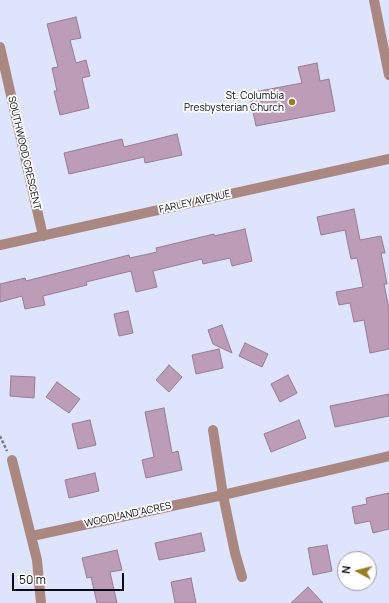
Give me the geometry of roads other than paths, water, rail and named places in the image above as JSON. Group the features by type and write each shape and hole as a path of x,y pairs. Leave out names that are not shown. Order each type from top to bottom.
{"street":[{"path":"374,0 389,75"},
{"name":"SOUTHWOOD CRESCENT","path":"0,47 43,236"},
{"name":"FARLEY AVENUE","path":"0,245 389,159"},
{"path":"213,430 223,495 235,553 242,577"},
{"name":"WOODLAND ACRES","path":"32,536 223,495 389,456"},
{"path":"12,460 37,560 41,603"}],"place":[{"name":"St. Columbia Presbysterian Church","path":"292,102"}]}
